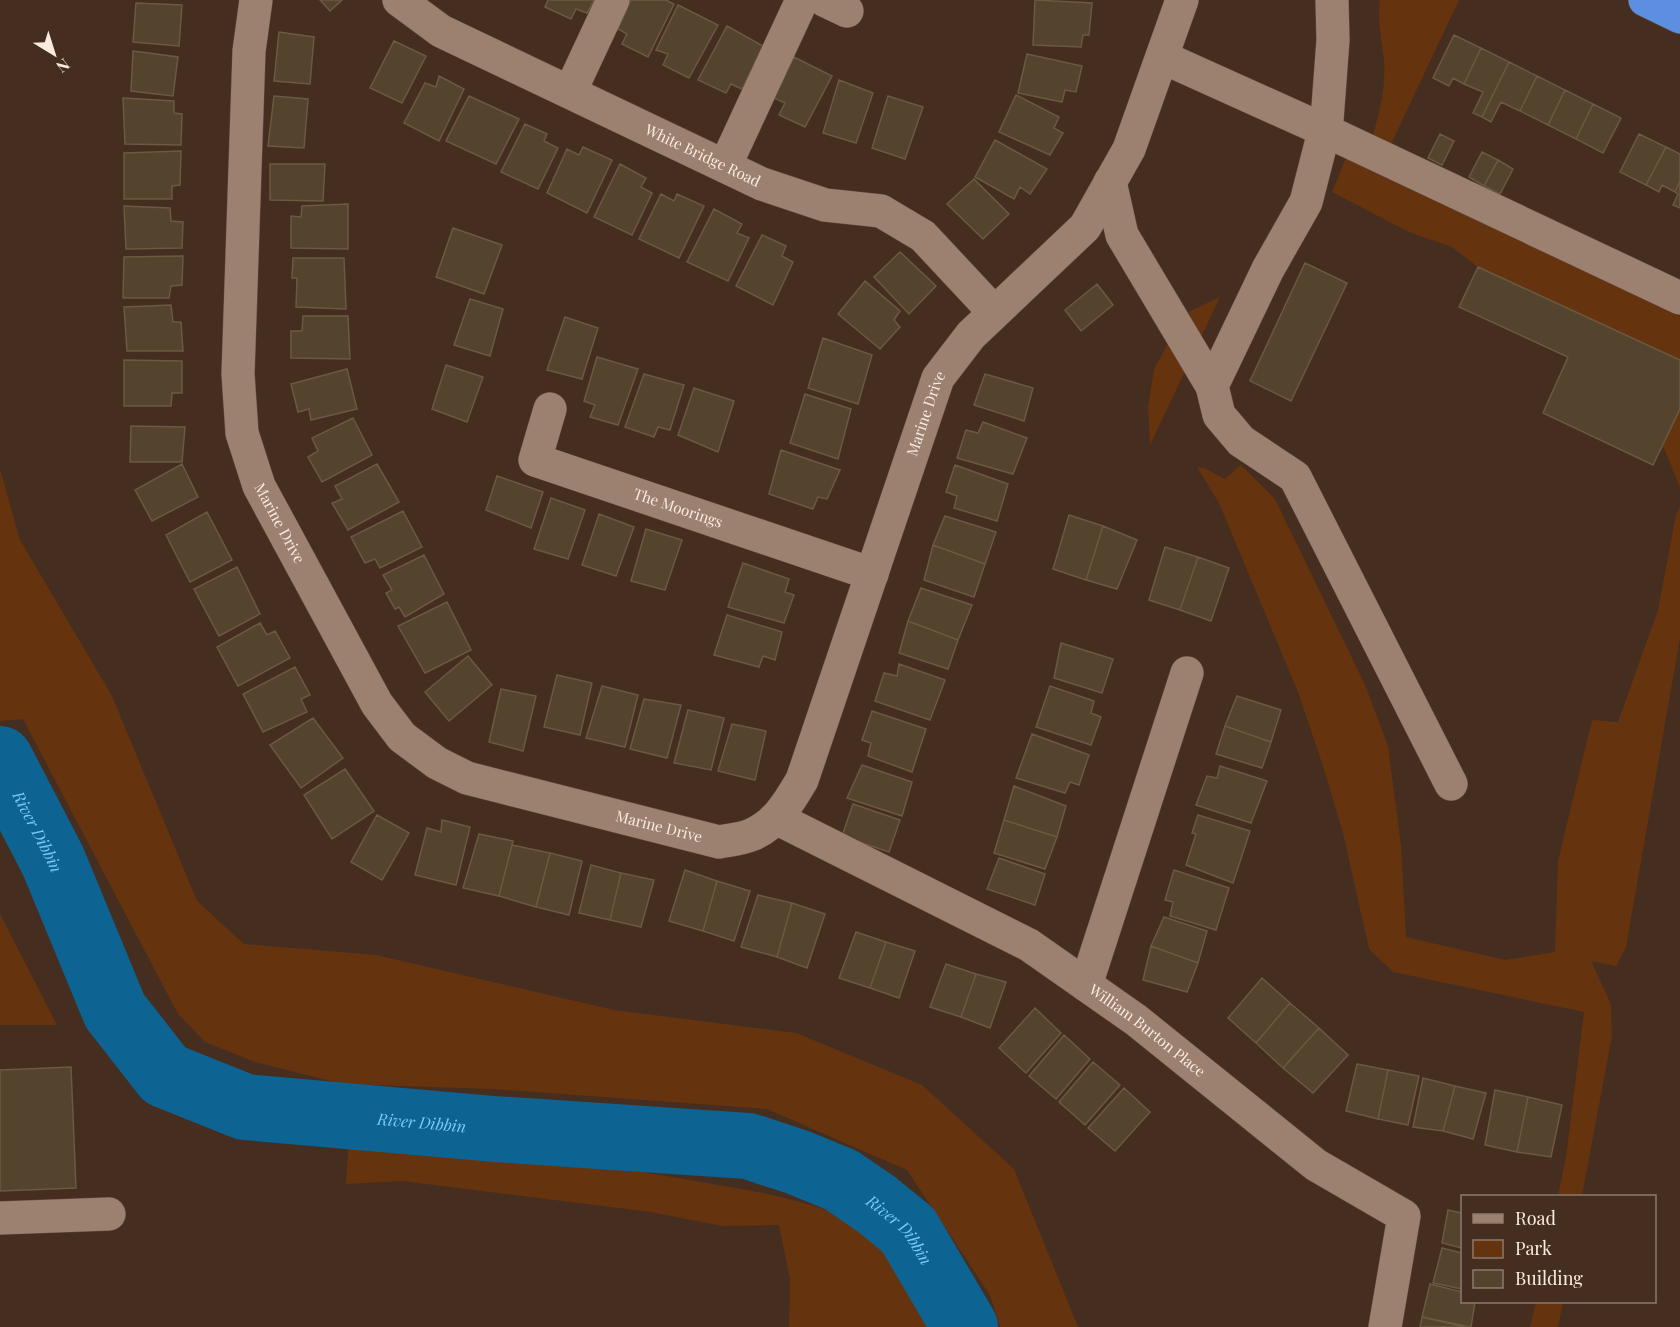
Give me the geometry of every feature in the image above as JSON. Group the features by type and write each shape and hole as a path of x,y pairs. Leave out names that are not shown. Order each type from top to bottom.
{"highway":[{"path":"1646,0 1680,16"}],"street":[{"name":"Marine Drive","path":"256,0 249,51 238,374 242,433 259,486 377,704 402,737 437,763 466,778 719,842 752,835 776,818 782,813 801,780 938,378 971,335 1085,226 1129,149 1182,0"},
{"name":"White Bridge Road","path":"399,0 441,31 762,184 825,205 881,211 924,236 994,312"},
{"path":"570,92 614,0"},
{"path":"725,166 802,0"},
{"path":"1212,386 1268,269 1306,202 1324,130 1334,40 1332,0"},
{"path":"1162,57 1324,130 1680,298"},
{"path":"1110,182 1122,235 1212,386 1219,416 1241,441 1294,477 1451,784"},
{"name":"The Moorings","path":"550,409 536,460 872,574"},
{"path":"1086,985 1186,673"},
{"name":"William Burton Place","path":"776,818 1029,945 1136,1020 1316,1165 1404,1216 1384,1327"},
{"path":"0,1218 109,1214"}],"green space":[{"path":"1380,0 1459,0 1391,144 1373,135 1384,80 1379,23"},
{"path":"1348,153 1680,316 1680,360 1478,267 1452,247 1409,232 1332,192"},
{"path":"1220,297 1150,445 1148,407 1154,369 1184,314"},
{"path":"1680,409 1680,487 1663,446"},
{"path":"1241,465 1275,499 1365,685 1388,746 1401,846 1406,937 1505,960 1555,952 1558,861 1592,720 1618,722 1658,610 1676,515 1680,507 1680,638 1626,947 1616,966 1591,961 1611,1004 1612,1036 1582,1195 1558,1195 1566,1157 1584,1012 1393,972 1369,949 1343,833 1298,692 1219,503 1197,467 1204,468 1225,479"},
{"path":"0,469 20,540 112,696 197,901 244,944 376,955 614,1010 796,1033 922,1085 1014,1169 1078,1327 1000,1327 990,1295 907,1170 767,1109 493,1089 343,1084 255,1062 205,1042 178,1014 23,719 0,721"},
{"path":"0,914 57,1025 0,1025"},
{"path":"349,1141 482,1152 614,1168 748,1190 818,1207 861,1226 890,1247 916,1280 945,1327 789,1327 790,1279 779,1225 722,1226 651,1212 402,1181 346,1184"},
{"path":"1536,1303 1563,1303 1558,1327 1530,1327"}],"building":[{"path":"320,0 342,0 330,11"},
{"path":"548,0 594,0 587,13 576,9 571,19 545,7"},
{"path":"631,0 666,0 674,4 648,57 622,44 627,34 618,29"},
{"path":"1035,0 1092,3 1089,35 1083,35 1081,47 1033,45"},
{"path":"136,3 182,5 179,46 133,42"},
{"path":"678,5 718,25 689,78 663,65 668,54 656,50"},
{"path":"727,26 763,46 742,89 731,84 726,93 698,80"},
{"path":"279,32 314,37 310,84 274,81"},
{"path":"1454,35 1481,48 1464,84 1453,78 1449,86 1433,78"},
{"path":"394,41 426,56 402,103 370,88"},
{"path":"1481,48 1509,62 1482,117 1473,113 1483,92 1464,84"},
{"path":"133,51 178,57 173,96 131,91"},
{"path":"1027,54 1082,66 1076,92 1065,90 1062,102 1018,93"},
{"path":"794,57 832,76 805,127 779,115 785,103 774,98"},
{"path":"1509,62 1537,76 1520,111 1501,102 1491,122 1482,117"},
{"path":"439,76 464,89 439,141 404,123 425,83 436,87"},
{"path":"1537,76 1565,90 1548,125 1520,111"},
{"path":"839,80 873,93 856,143 823,133"},
{"path":"1565,90 1593,104 1576,139 1548,125"},
{"path":"1016,95 1059,117 1054,128 1063,133 1050,155 999,132"},
{"path":"274,96 308,99 304,148 268,146"},
{"path":"469,96 519,119 496,164 446,141"},
{"path":"888,96 923,107 905,159 872,148"},
{"path":"123,98 174,101 174,113 182,114 181,145 125,144"},
{"path":"1593,104 1621,118 1603,153 1576,139"},
{"path":"525,124 547,134 544,141 558,148 538,189 501,172"},
{"path":"1440,134 1454,141 1442,165 1428,158"},
{"path":"1639,134 1666,147 1646,185 1620,172"},
{"path":"995,140 1047,169 1030,194 1020,187 1014,199 975,177"},
{"path":"583,147 612,160 587,213 547,193 567,149 579,155"},
{"path":"1666,147 1680,154 1680,181 1675,192 1662,185 1659,192 1646,185"},
{"path":"181,151 180,185 172,186 172,199 124,199 124,153"},
{"path":"1482,152 1498,160 1484,186 1469,177"},
{"path":"1498,160 1513,169 1500,194 1484,186"},
{"path":"270,164 325,164 323,201 270,200"},
{"path":"620,164 646,178 641,187 652,193 632,235 594,217"},
{"path":"974,179 1009,214 983,239 947,204"},
{"path":"1680,181 1680,208 1673,205"},
{"path":"661,194 674,201 677,194 704,206 679,258 639,239"},
{"path":"348,204 348,249 291,248 291,216 301,217 302,206"},
{"path":"124,206 170,208 171,221 183,222 182,248 126,249"},
{"path":"714,209 742,224 737,233 749,238 728,281 687,262"},
{"path":"453,228 502,245 484,294 436,277"},
{"path":"762,235 786,246 782,256 793,262 773,305 736,286"},
{"path":"900,252 936,286 909,314 874,277"},
{"path":"183,256 182,285 171,286 169,298 123,298 124,257"},
{"path":"293,258 344,258 346,309 296,307 297,278 292,278"},
{"path":"1305,263 1347,283 1291,401 1250,381"},
{"path":"1478,267 1680,360 1680,409 1653,465 1543,413 1568,357 1459,307"},
{"path":"865,281 900,311 894,320 900,327 880,349 838,314"},
{"path":"1097,284 1113,305 1081,331 1065,310"},
{"path":"470,299 503,309 490,356 454,345"},
{"path":"171,305 173,322 181,322 183,351 127,351 124,307"},
{"path":"303,316 348,316 350,359 291,358 291,331 302,331"},
{"path":"565,317 598,328 582,379 547,370"},
{"path":"823,338 872,355 858,404 808,388"},
{"path":"597,357 638,369 618,425 590,417 595,405 584,401"},
{"path":"124,360 182,361 182,393 172,393 171,406 124,406"},
{"path":"446,365 483,377 467,422 432,409"},
{"path":"347,369 357,409 311,420 309,409 298,412 291,384"},
{"path":"644,374 684,385 670,430 658,427 654,437 625,427"},
{"path":"985,374 1033,388 1024,421 974,405"},
{"path":"694,388 734,401 718,452 678,435"},
{"path":"805,394 851,409 838,459 790,443"},
{"path":"353,418 372,455 322,482 308,457 318,451 312,438"},
{"path":"983,422 1027,438 1013,474 957,458 966,430 978,433"},
{"path":"131,426 185,427 182,462 130,462"},
{"path":"781,450 840,470 827,499 818,497 813,509 769,494"},
{"path":"182,464 198,497 152,521 135,490"},
{"path":"377,464 399,502 348,530 332,503 342,499 335,486"},
{"path":"955,465 1008,484 997,521 954,508 957,496 946,492"},
{"path":"497,476 543,492 531,528 486,510"},
{"path":"551,498 585,510 568,559 534,549"},
{"path":"403,511 422,547 380,568 375,559 365,563 351,537"},
{"path":"207,512 232,560 190,582 166,535"},
{"path":"599,514 634,527 616,576 582,565"},
{"path":"1069,515 1103,526 1086,580 1053,569"},
{"path":"945,516 996,532 985,564 933,545"},
{"path":"1103,526 1137,540 1117,589 1086,580"},
{"path":"646,529 682,540 665,590 631,581"},
{"path":"933,545 985,564 974,597 924,580"},
{"path":"1165,547 1198,557 1180,610 1149,600"},
{"path":"424,555 444,594 405,617 399,607 395,609 386,593 392,590 383,575"},
{"path":"1198,557 1229,568 1211,621 1180,610"},
{"path":"743,563 789,579 785,592 794,595 784,623 728,607"},
{"path":"237,567 260,614 219,636 194,589"},
{"path":"921,588 972,605 958,640 908,621"},
{"path":"447,602 471,650 425,673 398,626"},
{"path":"727,615 782,632 775,660 763,656 759,667 714,655"},
{"path":"908,621 958,640 948,669 899,653"},
{"path":"260,623 267,635 275,631 290,658 238,686 217,647"},
{"path":"1061,643 1113,659 1102,693 1054,678"},
{"path":"468,656 492,685 449,721 425,692"},
{"path":"899,664 945,680 930,720 875,701 884,673 897,676"},
{"path":"295,667 310,695 301,699 307,712 263,732 243,694"},
{"path":"557,675 592,683 580,735 544,727"},
{"path":"602,686 638,695 625,747 586,738"},
{"path":"1050,686 1094,701 1091,713 1101,717 1091,745 1036,727"},
{"path":"501,689 536,696 523,751 489,742"},
{"path":"1237,696 1281,710 1271,742 1225,726"},
{"path":"644,699 681,705 667,758 630,749"},
{"path":"688,710 724,718 711,770 674,763"},
{"path":"872,711 926,729 912,772 868,756 871,743 862,740"},
{"path":"313,718 343,758 301,788 270,745"},
{"path":"732,724 766,731 755,780 718,771"},
{"path":"1225,726 1271,742 1262,768 1216,754"},
{"path":"1032,734 1089,755 1079,785 1070,782 1065,793 1016,778"},
{"path":"862,765 912,782 902,816 847,798"},
{"path":"1220,766 1267,781 1251,823 1196,805 1207,776 1217,778"},
{"path":"345,769 374,811 332,839 304,795"},
{"path":"1014,786 1066,806 1057,837 1004,820"},
{"path":"853,804 900,820 889,852 842,836"},
{"path":"377,815 409,833 382,880 351,862"},
{"path":"1198,815 1250,831 1233,883 1186,865 1196,834 1192,833"},
{"path":"442,820 470,827 456,885 415,875 427,828 441,832"},
{"path":"1004,820 1057,837 1045,869 994,853"},
{"path":"479,834 513,841 499,896 463,888"},
{"path":"512,845 550,853 536,907 499,896"},
{"path":"550,853 582,861 569,915 536,907"},
{"path":"999,858 1045,874 1035,905 987,889"},
{"path":"591,865 621,873 610,920 579,913"},
{"path":"685,870 717,881 703,931 669,921"},
{"path":"1174,870 1229,888 1216,930 1170,916 1173,902 1165,900"},
{"path":"621,873 654,880 641,927 610,920"},
{"path":"717,881 750,891 734,941 703,931"},
{"path":"758,895 792,903 777,957 741,947"},
{"path":"792,903 825,914 807,968 777,957"},
{"path":"1164,917 1207,931 1198,963 1151,946"},
{"path":"856,932 886,942 870,988 839,978"},
{"path":"886,942 915,951 899,998 870,988"},
{"path":"1151,946 1198,963 1187,992 1143,980"},
{"path":"946,964 976,974 961,1017 930,1007"},
{"path":"976,974 1006,982 990,1028 961,1017"},
{"path":"1262,978 1290,1003 1256,1043 1228,1018"},
{"path":"1290,1003 1319,1028 1283,1068 1256,1043"},
{"path":"1035,1008 1061,1033 1026,1073 999,1048"},
{"path":"1319,1028 1348,1055 1313,1093 1283,1068"},
{"path":"1064,1035 1090,1059 1056,1099 1029,1076"},
{"path":"1093,1062 1120,1085 1085,1125 1059,1102"},
{"path":"1357,1064 1388,1070 1378,1119 1346,1111"},
{"path":"71,1067 76,1188 0,1191 0,1070"},
{"path":"1388,1070 1419,1076 1408,1125 1378,1119"},
{"path":"1423,1078 1455,1086 1443,1131 1413,1127"},
{"path":"1455,1086 1486,1093 1473,1139 1443,1131"},
{"path":"1124,1088 1150,1112 1115,1151 1088,1128"},
{"path":"1495,1090 1528,1097 1517,1152 1485,1145"},
{"path":"1528,1097 1562,1105 1551,1157 1517,1152"},
{"path":"1448,1210 1461,1213 1461,1248 1442,1243"},
{"path":"1442,1248 1461,1253 1461,1289 1433,1283"},
{"path":"1430,1284 1461,1292 1461,1303 1475,1303 1471,1327 1422,1317"},
{"path":"1422,1317 1464,1327 1420,1327"}],"waterway":[{"name":"River Dibbin","path":"0,759 53,861 115,1011 165,1075 245,1107 494,1129 748,1146 841,1180 908,1230 965,1327"}]}
